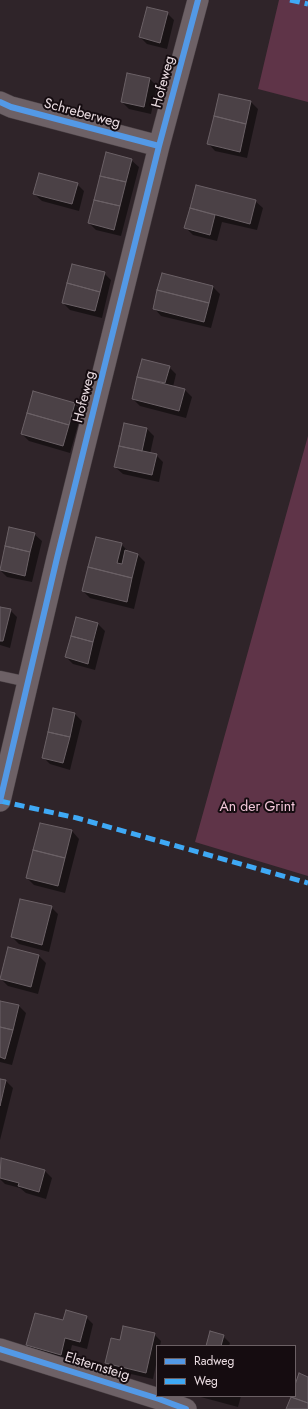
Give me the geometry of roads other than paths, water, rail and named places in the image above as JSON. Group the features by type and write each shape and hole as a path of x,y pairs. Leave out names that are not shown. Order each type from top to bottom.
{"street":[{"name":"Hofeweg","path":"0,801 159,146 198,0"},
{"name":"Schreberweg","path":"0,102 11,107 159,146"},
{"name":"Elsternsteig","path":"0,1349 159,1399 186,1409"}],"lane":[{"path":"0,676 28,682"}],"park label":[{"name":"An der Grint","path":"257,808"}]}
